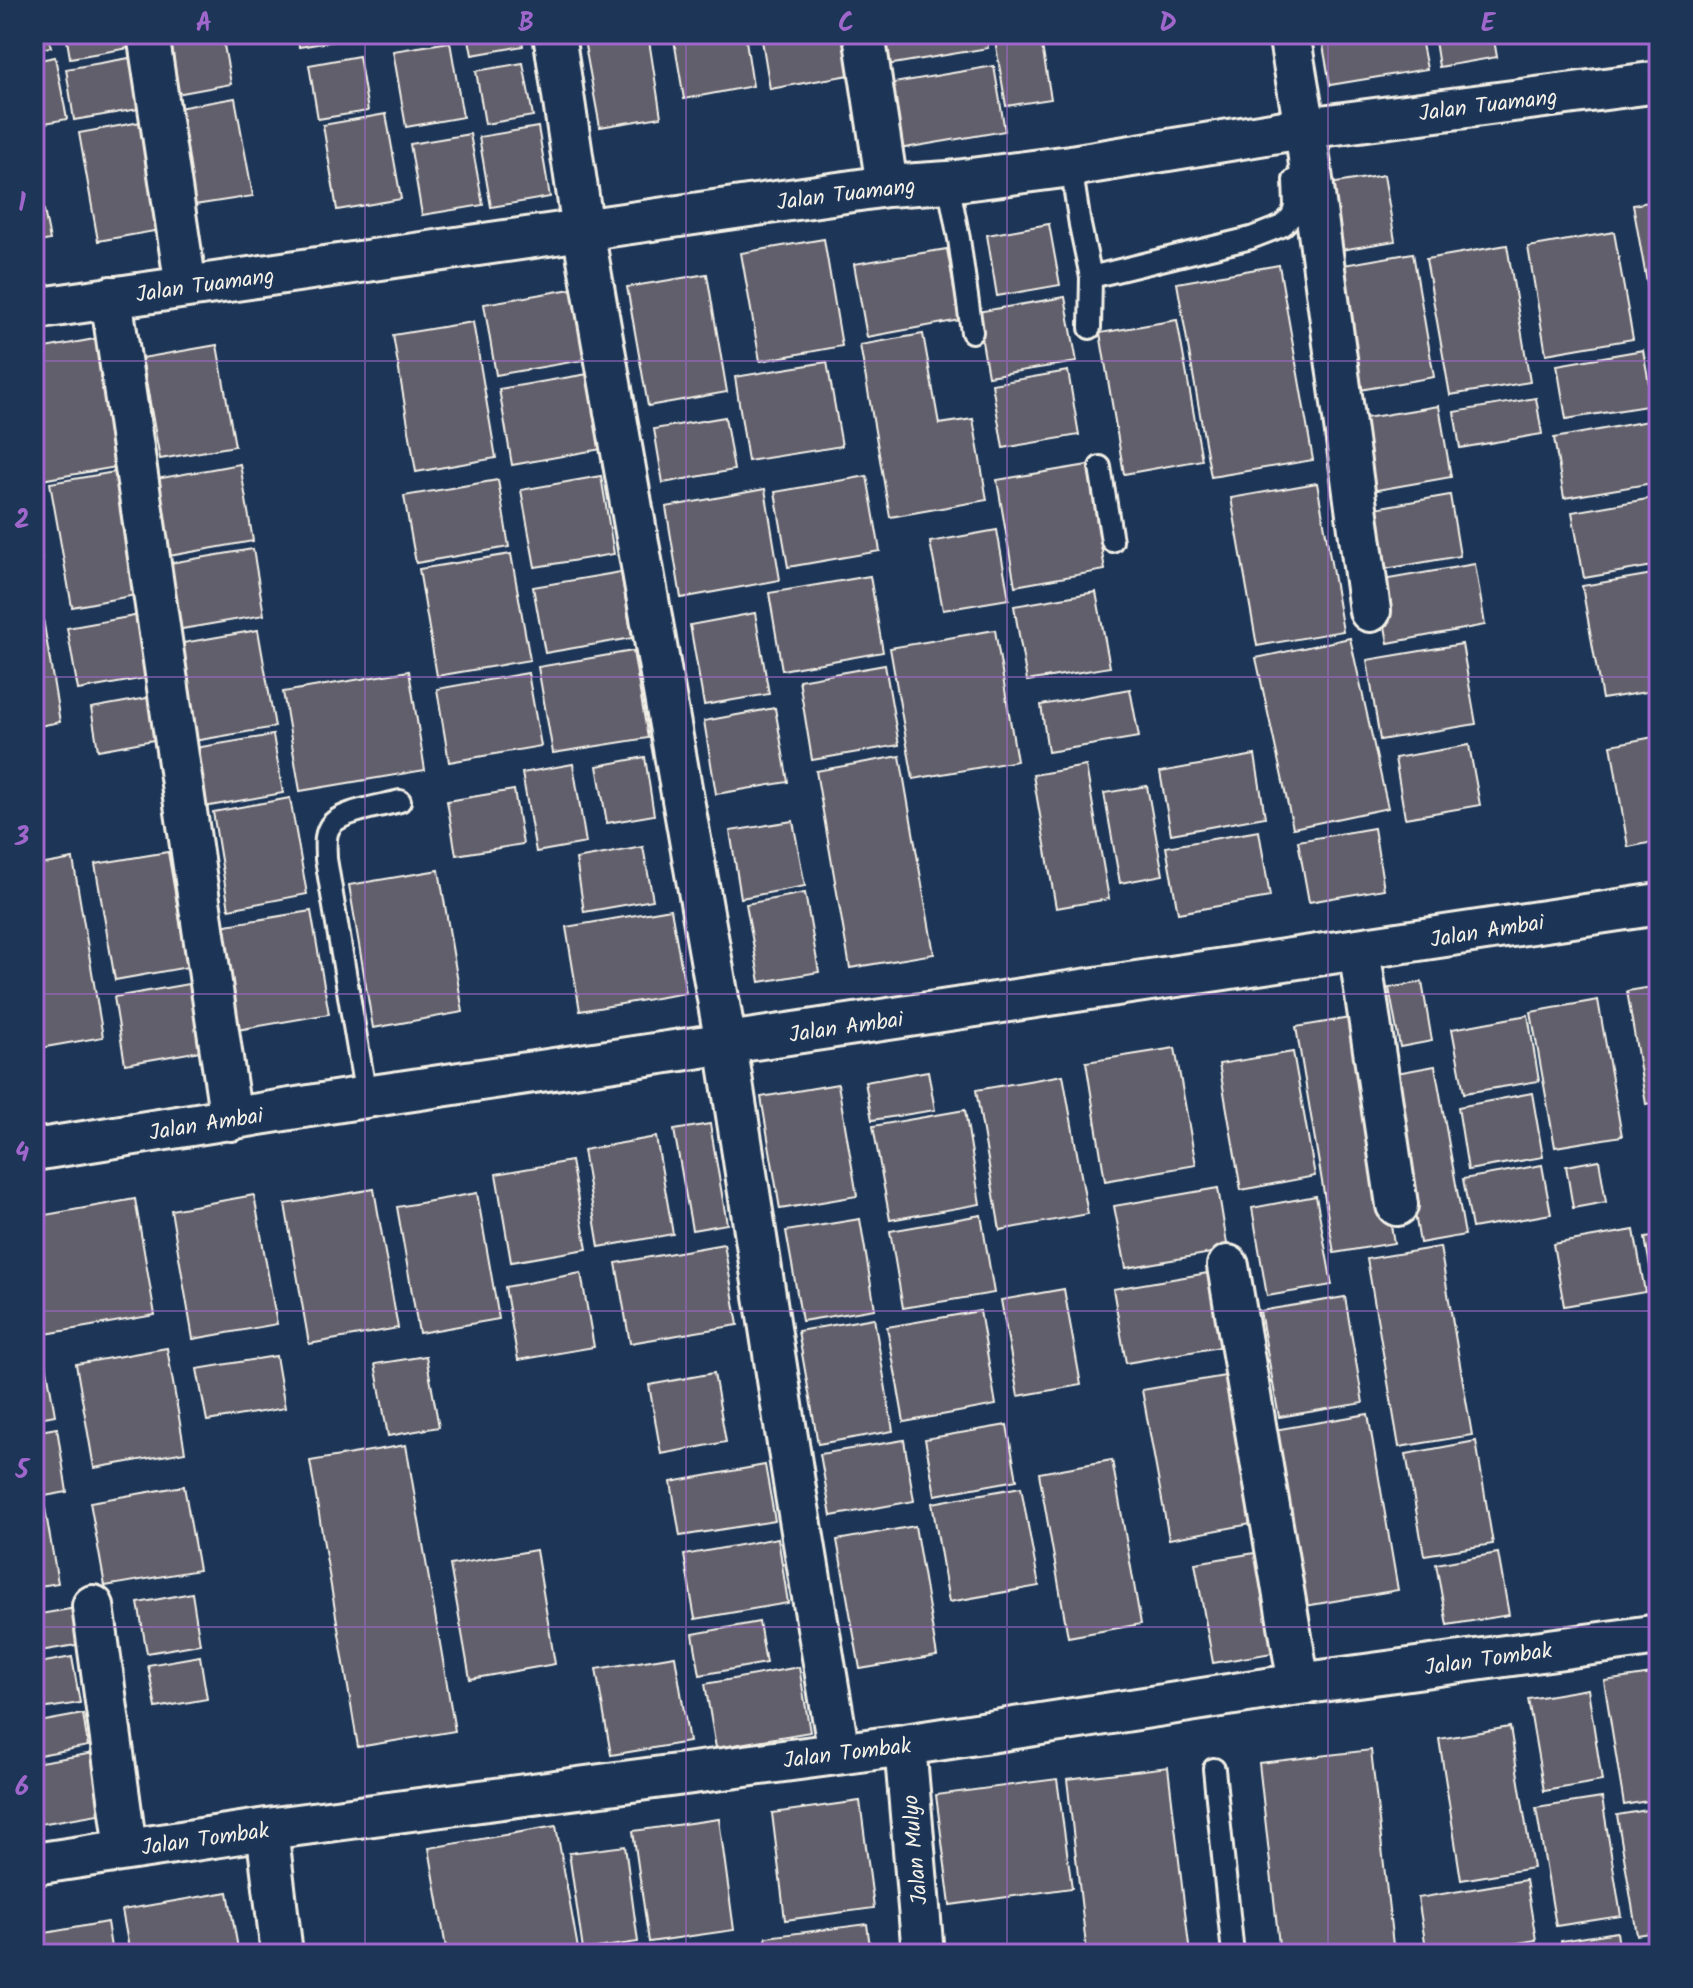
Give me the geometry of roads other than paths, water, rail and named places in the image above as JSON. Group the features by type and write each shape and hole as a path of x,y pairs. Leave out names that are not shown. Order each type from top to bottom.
{"street":[{"path":"148,34 186,287"},
{"path":"554,34 583,230 726,1044 839,1753"},
{"path":"864,34 887,186"},
{"path":"1289,34 1298,129 1370,611"},
{"name":"Jalan Tuamang","path":"34,309 887,186 948,182 1071,166 1298,129 1659,82"},
{"path":"111,297 231,1120"},
{"name":"Jalan Ambai","path":"34,1150 366,1097 1659,904"},
{"path":"1359,949 1397,1205"},
{"path":"1228,1266 1299,1684"},
{"path":"93,1606 126,1849"},
{"name":"Jalan Tombak","path":"34,1864 267,1829 905,1745 1299,1684 1659,1635"},
{"name":"Jalan Mulyo","path":"905,1745 923,1954"},
{"path":"267,1829 282,1954"}],"lane":[{"path":"1091,277 1251,238 1282,226 1292,216 1295,207 1298,129"},
{"path":"1071,166 1091,277 1090,328"},
{"path":"948,182 972,332"},
{"path":"1100,467 1112,541"},
{"path":"366,1097 326,859 326,836 332,822 346,815 400,801"},
{"path":"1214,1769 1233,1954"}]}
